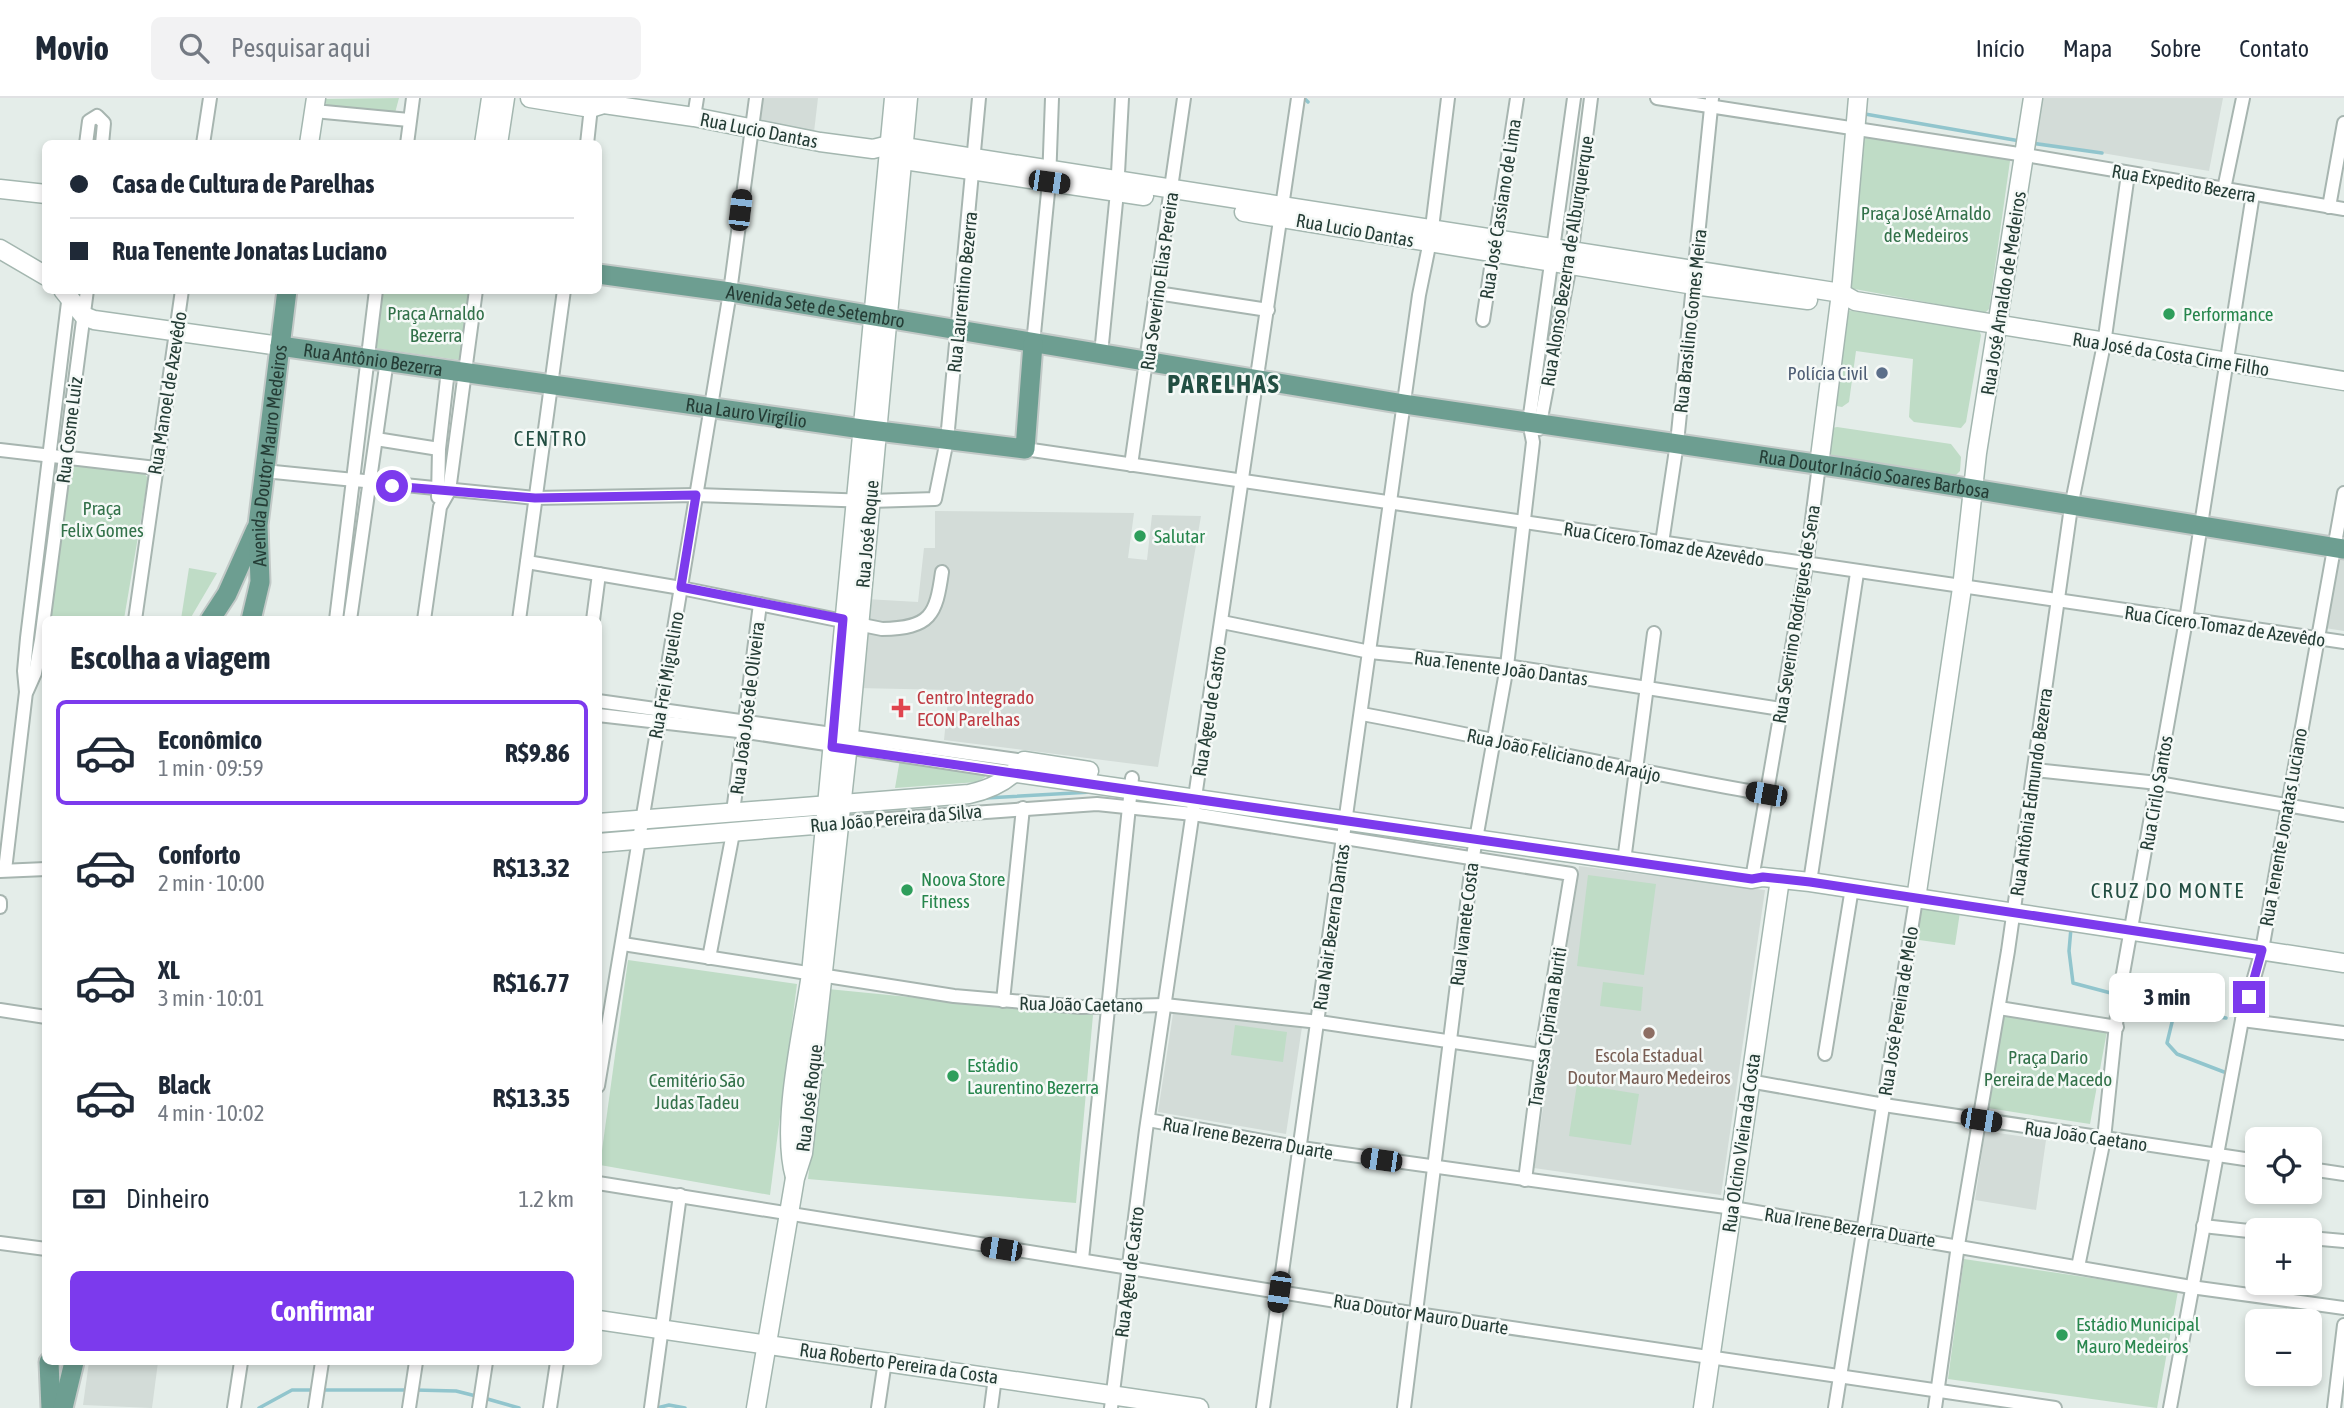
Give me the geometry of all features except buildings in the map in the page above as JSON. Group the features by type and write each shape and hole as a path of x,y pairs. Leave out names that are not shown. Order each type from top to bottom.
{"main road":[{"name":"Avenida Sete de Setembro","path":"602,275 730,292 1257,379"},
{"name":"Avenida Doutor Mauro Medeiros","path":"252,616 260,573 258,525 286,294"},
{"path":"1025,449 1033,344"},
{"name":"Rua Antônio Bezerra","path":"280,346 457,371"},
{"name":"Rua Lauro Virgílio","path":"457,371 708,408 1025,449"},
{"name":"Rua Doutor Inácio Soares Barbosa","path":"1257,379 1535,430 1677,443 2338,548"},
{"path":"213,616 227,594 258,525"},
{"path":"49,1365 51,1408"},
{"path":"63,1408 73,1365"}],"street":[{"path":"204,140 210,98"},
{"path":"407,140 413,98"},
{"path":"485,140 491,98"},
{"path":"499,140 505,98"},
{"name":"Rua Lucio Dantas","path":"530,98 596,102 694,117 891,152 1845,300"},
{"path":"694,117 697,98"},
{"name":"Rua Frei Miguelino","path":"602,1046 623,944 708,408 730,292 756,98"},
{"name":"Rua José Roque","path":"756,1408 788,1216 804,1145 890,222 894,98"},
{"name":"Rua José Roque","path":"891,152 908,98"},
{"name":"Rua Laurentino Bezerra","path":"862,501 935,499 947,440 956,329 975,165 979,98"},
{"path":"1033,344 1049,176 1052,98"},
{"path":"1101,354 1117,186 1122,98"},
{"name":"Rua Severino Elias Pereira","path":"1131,465 1184,98"},
{"name":"Rua Ageu de Castro","path":"1112,1401 1148,1120 1244,481 1298,98"},
{"name":"Rua Nair Bezerra Dantas","path":"1263,1408 1419,295 1431,236 1448,98"},
{"name":"Rua José Cassiano de Lima","path":"1483,320 1517,98"},
{"name":"Rua Alonso Bezerra de Alburquerque","path":"1563,256 1565,167 1574,98"},
{"name":"Rua Alonso Bezerra de Alburquerque","path":"1535,430 1563,256 1581,170 1591,98"},
{"name":"Rua Expedito Bezerra","path":"1657,98 1711,103 2344,209"},
{"name":"Rua Severino Rodrigues de Sena","path":"1762,876 1766,794 1806,566 1845,300 1858,98"},
{"name":"Rua José Arnaldo de Medeiros","path":"1973,489 2033,98"},
{"path":"2224,189 2243,98"},
{"path":"588,140 596,102"},
{"name":"Rua Brasilino Gomes Meira","path":"1661,543 1677,443 1711,103"},
{"path":"310,140 315,104 409,120"},
{"path":"87,140 89,121 97,116 104,123 102,140"},
{"path":"2329,207 2344,123"},
{"path":"1565,167 1581,170"},
{"name":"Rua Antônia Edmundo Bezerra","path":"1935,1408 1958,1245 1981,1120 2035,770 2071,506 2104,344 2128,174"},
{"path":"0,189 42,194"},
{"name":"Rua Cirilo Santos","path":"2078,1267 2104,1139 2131,932 2186,620 2253,194"},
{"path":"0,249 42,274"},
{"path":"1157,293 1268,310"},
{"name":"Rua Cosme Luiz","path":"35,673 27,638 67,294"},
{"path":"68,294 85,316 106,323 280,346"},
{"name":"Rua Cosme Luiz","path":"46,616 87,294"},
{"name":"Rua Manoel de Azevêdo","path":"136,616 182,294"},
{"path":"351,616 376,439 376,294"},
{"path":"442,490 439,449 475,294"},
{"path":"520,616 563,294"},
{"name":"Rua José da Costa Cirne Filho","path":"1845,300 2344,381"},
{"path":"336,616 353,482 375,358"},
{"path":"370,484 358,475 355,465 375,358"},
{"path":"425,616 457,371"},
{"name":"Rua Ivanete Costa","path":"1404,1408 1476,841 1507,666 1535,430"},
{"path":"376,439 439,449"},
{"name":"Rua Cícero Tomaz de Azevêdo","path":"1025,449 1806,566 2344,642"},
{"path":"0,450 156,468"},
{"path":"264,471 370,484 535,498 696,495 862,501"},
{"name":"Rua José Pereira de Melo","path":"1835,1408 1916,899 1962,588 1973,489"},
{"name":"Rua Tenente Jonatas Luciano","path":"2170,1408 2242,1020 2262,950 2316,639 2338,548 2344,493"},
{"path":"527,562 681,587 893,629 929,617 937,605 943,572"},
{"path":"1810,882 1857,573"},
{"path":"594,616 599,574"},
{"name":"Rua João José de Oliveira","path":"733,812 760,604"},
{"name":"Rua Tenente João Dantas","path":"1222,622 1370,652 1507,666 1781,709"},
{"path":"1625,856 1654,633"},
{"path":"27,638 42,640"},
{"name":"Rua Cosme Luiz","path":"2,871 26,692 35,673 42,644"},
{"path":"602,702 660,709 744,727 1020,767 1131,791 1195,801 1476,841 1625,856 1810,882 2344,963"},
{"name":"Rua João Feliciano de Araújo","path":"1362,714 1493,738 1636,772 1766,794"},
{"path":"602,716 658,723 744,727"},
{"name":"Rua João Pereira da Silva","path":"602,823 969,794 993,788 1020,767"},
{"path":"2035,770 2158,783 2344,815"},
{"path":"1082,1259 1111,1007 1131,791"},
{"name":"Rua João Pereira da Silva","path":"602,843 1097,804 1131,791"},
{"path":"1003,1001 1023,808"},
{"path":"709,958 733,834"},
{"name":"Travessa Cipriana Buriti","path":"1476,841 1571,874 1541,1055 1525,1180"},
{"path":"2,871 42,869"},
{"name":"Rua Olcino Vieira da Costa","path":"1703,1408 1749,1081 1762,876"},
{"path":"1825,1054 1852,888"},
{"name":"Rua João Caetano","path":"623,944 1003,1001 1111,1007 1165,1005 1319,1022 1541,1055"},
{"path":"1999,1008 2117,1027"},
{"path":"0,1010 42,1016"},
{"path":"2242,1020 2344,1033"},
{"name":"Rua João Caetano","path":"1749,1081 1884,1105 2245,1159"},
{"name":"Rua Irene Bezerra Duarte","path":"1148,1120 1301,1148 1733,1208 2191,1287 2344,1308"},
{"path":"2322,1171 2344,1174"},
{"name":"Rua Doutor Mauro Duarte","path":"602,1185 1417,1314 2052,1408"},
{"path":"651,1408 680,1195"},
{"path":"2203,1226 2245,1231"},
{"path":"2322,1239 2344,1241"},
{"path":"0,1243 42,1248"},
{"name":"Rua Roberto Pereira da Costa","path":"602,1320 995,1377 1112,1401 1199,1408"},
{"path":"2334,1408 2341,1379 2344,1325"},
{"path":"878,1408 884,1360"},
{"path":"234,1408 241,1365"},
{"path":"315,1408 322,1365"},
{"path":"409,1408 416,1365"},
{"path":"479,1408 486,1365"},
{"path":"550,1408 557,1365"},
{"path":"991,1408 995,1377"}],"shaded area":[{"path":"760,98 818,98 814,132 757,120"},
{"path":"2037,98 2223,98 2209,171 2031,141"},
{"path":"935,511 1134,513 1128,558 1147,560 1152,515 1201,516 1158,767 944,740 949,690 857,688 866,599 918,602 924,548 935,548"},
{"path":"2336,555 2344,557 2344,631 2325,628"},
{"name":"Escola Estadual Doutor Mauro Medeiros","path":"1579,866 1765,890 1721,1195 1534,1168"},
{"path":"1174,1007 1302,1027 1286,1134 1158,1112"},
{"path":"1985,1131 2046,1140 2036,1210 1975,1200"},
{"path":"89,1365 158,1365 152,1408 83,1405"}],"green space":[{"path":"399,98 395,113 329,107 322,99"},
{"name":"Praça José Arnaldo de Medeiros","path":"1862,133 2005,155 2010,161 1989,309 1985,313 1849,288"},
{"name":"Praça Arnaldo Bezerra","path":"371,294 479,294 469,366 459,360 373,348 361,352"},
{"path":"1846,310 1979,330 1981,335 1966,422 1961,428 1914,422 1909,417 1913,359 1856,351 1849,402 1842,407 1831,405"},
{"path":"1832,428 1951,444 1961,457 1960,471 1954,477 1826,458"},
{"name":"Praça Felix Gomes","path":"71,464 143,472 148,478 125,616 50,616"},
{"path":"189,568 217,573 192,616 181,616"},
{"path":"900,759 984,769 985,777 978,782 895,788"},
{"path":"1588,875 1656,884 1644,975 1577,966"},
{"path":"1918,906 1960,912 1955,945 1912,939"},
{"name":"Cemitério São Judas Tadeu","path":"628,960 797,984 770,1195 602,1165"},
{"path":"1603,982 1643,987 1641,1011 1600,1006"},
{"name":"Estádio Laurentino Bezerra","path":"828,989 1093,1015 1076,1203 808,1179"},
{"name":"Praça Dario Pereira de Macedo","path":"2004,1012 2107,1031 2090,1124 1988,1108"},
{"path":"1235,1025 1287,1032 1283,1062 1231,1055"},
{"path":"1577,1084 1639,1094 1631,1145 1569,1136"},
{"name":"Estádio Municipal Mauro Medeiros","path":"1964,1259 2178,1291 2157,1408 1948,1379"}],"waterway":[{"path":"1304,98 1308,102"},
{"path":"1865,114 2020,141"},
{"path":"2031,143 2102,153"},
{"path":"986,798 1091,792"},
{"path":"2071,928 2069,951 2073,983 2175,1010 2167,1043 2177,1054 2224,1072"},
{"path":"2176,1011 2226,1018"},
{"path":"259,1408 292,1390 407,1390"},
{"path":"415,1390 456,1391 476,1396"},
{"path":"484,1398 519,1408"},
{"path":"657,1408 669,1405 685,1408"}],"place":[{"name":"Performance","path":"2169,314"},
{"name":"Polícia Civil","path":"1882,373"},
{"name":"Salutar","path":"1140,536"},
{"name":"Centro Integrado ECON Parelhas","path":"901,708"},
{"name":"Noova Store Fitness","path":"907,890"},
{"name":"Escola Estadual Doutor Mauro Medeiros","path":"1649,1033"},
{"name":"Estádio Laurentino Bezerra","path":"953,1076"},
{"name":"Estádio Municipal Mauro Medeiros","path":"2062,1335"}],"district":[{"name":"PARELHAS","path":"1224,384"},
{"name":"CENTRO","path":"551,439"},
{"name":"CRUZ DO MONTE","path":"2168,891"}],"route":[{"path":"392,486 535,498 696,495 681,587 843,619 832,747 1575,855 1752,879 1763,877 1810,882 2262,950 2249,997"}]}
